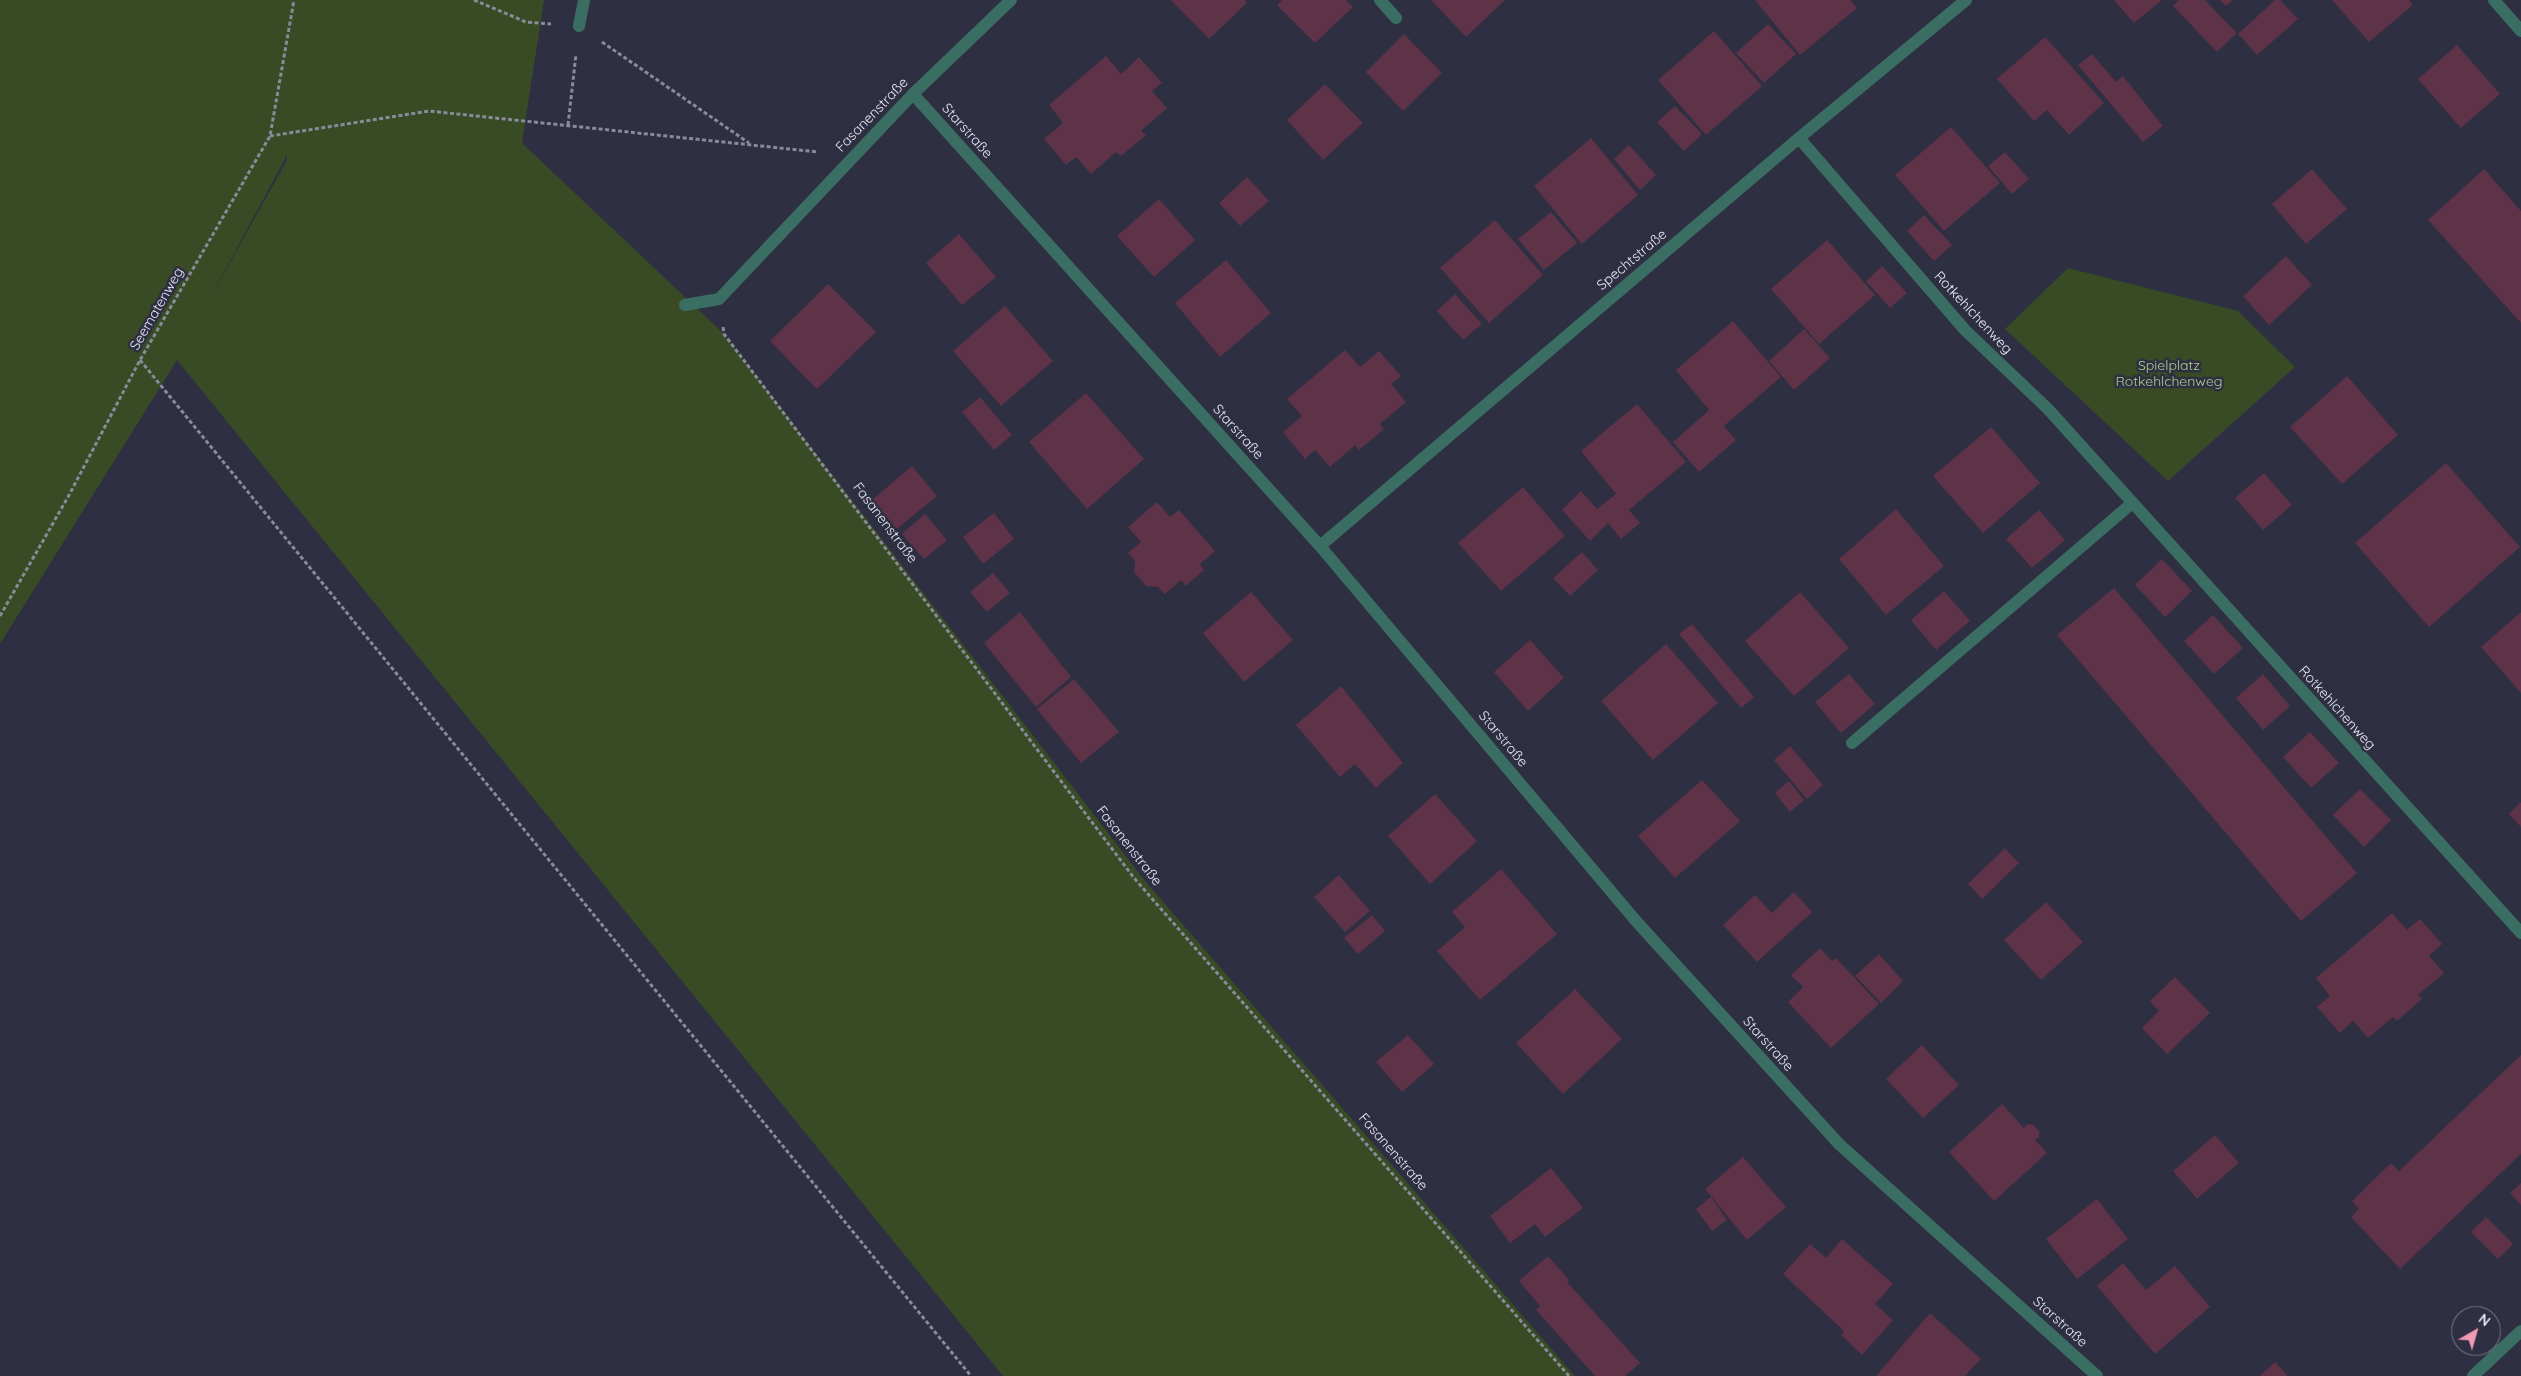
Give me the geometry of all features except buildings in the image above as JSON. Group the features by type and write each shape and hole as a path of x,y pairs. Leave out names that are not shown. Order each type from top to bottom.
{"street":[{"path":"580,26 584,0"},
{"name":"Fasanenstraße","path":"719,299 913,94 1011,0"},
{"path":"1380,0 1396,18"},
{"name":"Spechtstraße","path":"1320,546 1799,138 1966,0"},
{"path":"2494,0 2521,31"},
{"name":"Starstraße","path":"913,94 1320,546 1636,921 1839,1144 2098,1376"},
{"name":"Rotkehlchenweg","path":"1799,138 1965,330 2048,409 2131,504 2521,933"},
{"path":"685,305 719,299"},
{"path":"1852,743 2131,504"},
{"path":"2473,1376 2521,1331"}],"path":[{"name":"Seematenweg","path":"0,616 68,497 140,360 270,136 294,0"},
{"path":"474,0 526,22 580,26 749,144"},
{"path":"568,125 580,26"},
{"path":"270,136 429,111 853,156"},
{"name":"Fasanenstraße","path":"719,299 724,334 1134,878 1569,1376"},
{"path":"140,360 972,1376"}],"green space":[{"path":"0,0 544,0 522,143 724,334 1145,881 1575,1376 1003,1376 177,360 0,644","holes":["287,155 287,160 208,302"]},
{"name":"Spielplatz Rotkehlchenweg","path":"2068,268 2238,311 2295,367 2168,481 2005,329"}]}
